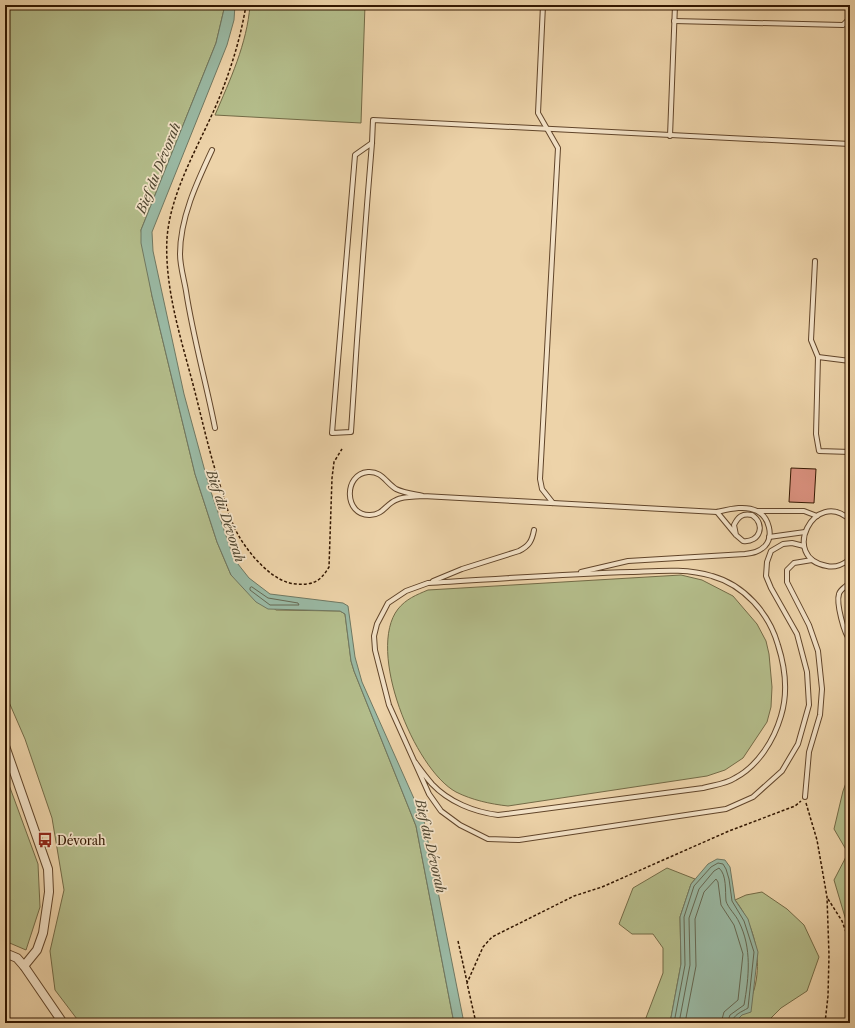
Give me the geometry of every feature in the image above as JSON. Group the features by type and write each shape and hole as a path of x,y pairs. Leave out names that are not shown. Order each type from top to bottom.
{"street":[{"path":"5,746 48,869 49,892 43,933 37,950 24,966"},
{"path":"5,953 17,958 24,966 63,1023"}],"lane":[{"path":"543,5 538,113 558,148 558,164 540,479 542,490 553,503"},
{"path":"670,136 675,5"},
{"path":"674,21 843,25 850,18"},
{"path":"372,143 354,155 332,433 351,432 372,143 373,120 850,144"},
{"path":"212,150 194,189 182,233 180,255 190,316 204,372 215,428"},
{"path":"815,261 811,340 818,358 816,434 819,451 850,452"},
{"path":"818,358 850,362"},
{"path":"850,467 849,519 834,512 826,512 817,516 807,525 804,532 804,546 812,560 820,565 830,567 839,566 850,558"},
{"path":"423,496 394,500 379,514 369,515 360,512 354,507 349,493 355,478 369,472 379,474 394,488 423,496 717,512 746,508 758,511 804,511 817,516"},
{"path":"570,575 628,561 757,552 765,545 770,537 769,527 765,518 758,511"},
{"path":"717,512 736,535 743,541 754,539 759,535 761,528 759,521 752,515 742,515 737,519 734,525 736,535"},
{"path":"534,530 533,538 528,546 519,551 462,569 406,591 388,603 382,612 374,636 375,650 389,706 429,794 441,812 460,825 488,839 519,840 690,816 726,809 753,796 782,770 798,744 809,705 807,672 797,634 771,588 766,576 767,562 772,551 783,544 792,543 804,546"},
{"path":"770,537 804,532"},
{"path":"805,797 809,752 820,715 822,689 818,651 809,625 787,582 787,570 794,563 812,560"},
{"path":"415,762 432,784 449,797 478,812 498,815 718,784 735,779 749,768 759,757 771,741 784,707 784,674 777,639 768,619 745,592 730,583 713,576 696,572 681,571 570,575 428,583"},
{"path":"848,585 841,590 838,597 844,633 850,640"}],"path":[{"path":"246,5 241,34 220,95 174,204 167,236 167,264 171,294 212,462 228,512 239,537 254,558 272,574 290,584 305,585 321,580 329,567 332,478 334,462 342,449"},
{"path":"467,983 483,947 498,934 574,896 602,887 729,831 795,806 805,797 816,840 827,897 829,962 828,996 825,1023"},
{"path":"827,897 842,921 850,943"},
{"path":"458,941 476,1023"}],"shaded area":[{"path":"5,5 225,5 216,43 141,230 152,296 195,474 217,542 231,575 276,610 340,611 345,614 351,661 354,671 416,826 454,1023 80,1023 55,990 50,951 64,890 52,818 25,739 5,693"},
{"path":"250,5 365,5 361,123 215,115 242,48"},
{"path":"681,575 702,580 733,596 757,624 766,641 769,654 772,687 771,707 767,722 743,758 725,770 707,776 508,806 481,801 462,795 440,779 425,759 411,735 399,707 391,679 388,652 390,628 398,609 404,603 428,590"},
{"path":"5,774 38,864 40,907 26,950 5,941"},
{"path":"849,775 850,934 834,880 848,853 834,829 843,791"},
{"path":"667,868 695,879 691,884 680,917 681,964 670,1023 644,1023 663,973 663,948 653,934 632,934 619,924 633,888"},
{"path":"762,892 787,909 804,925 819,957 807,991 781,1008 766,1023 734,1023 745,1010 752,995 756,979 757,962 756,945 751,929 735,900 746,895"}],"water":[{"path":"225,5 235,5 234,20 227,45 152,232 153,251 184,394 209,486 234,559 249,578 270,594 343,603 348,606 355,657 362,682 424,821 464,1023 454,1023 416,826 354,671 351,661 345,614 340,611 268,609 256,602 231,575 217,542 195,474 152,296 141,243 141,230 216,43"},
{"path":"717,859 725,860 730,867 735,900 748,919 758,952 751,1012 742,1015 734,1023 670,1023 681,964 680,917 691,884 708,864"}],"building":[{"path":"791,468 816,469 814,503 789,502"}],"place":[{"name":"Dévorah","path":"45,840"}],"water label":[{"name":"Bief du Dévorah","path":"158,168"},
{"name":"Bief du Dévorah","path":"226,516"},
{"name":"Bief du Dévorah","path":"431,846"}]}
